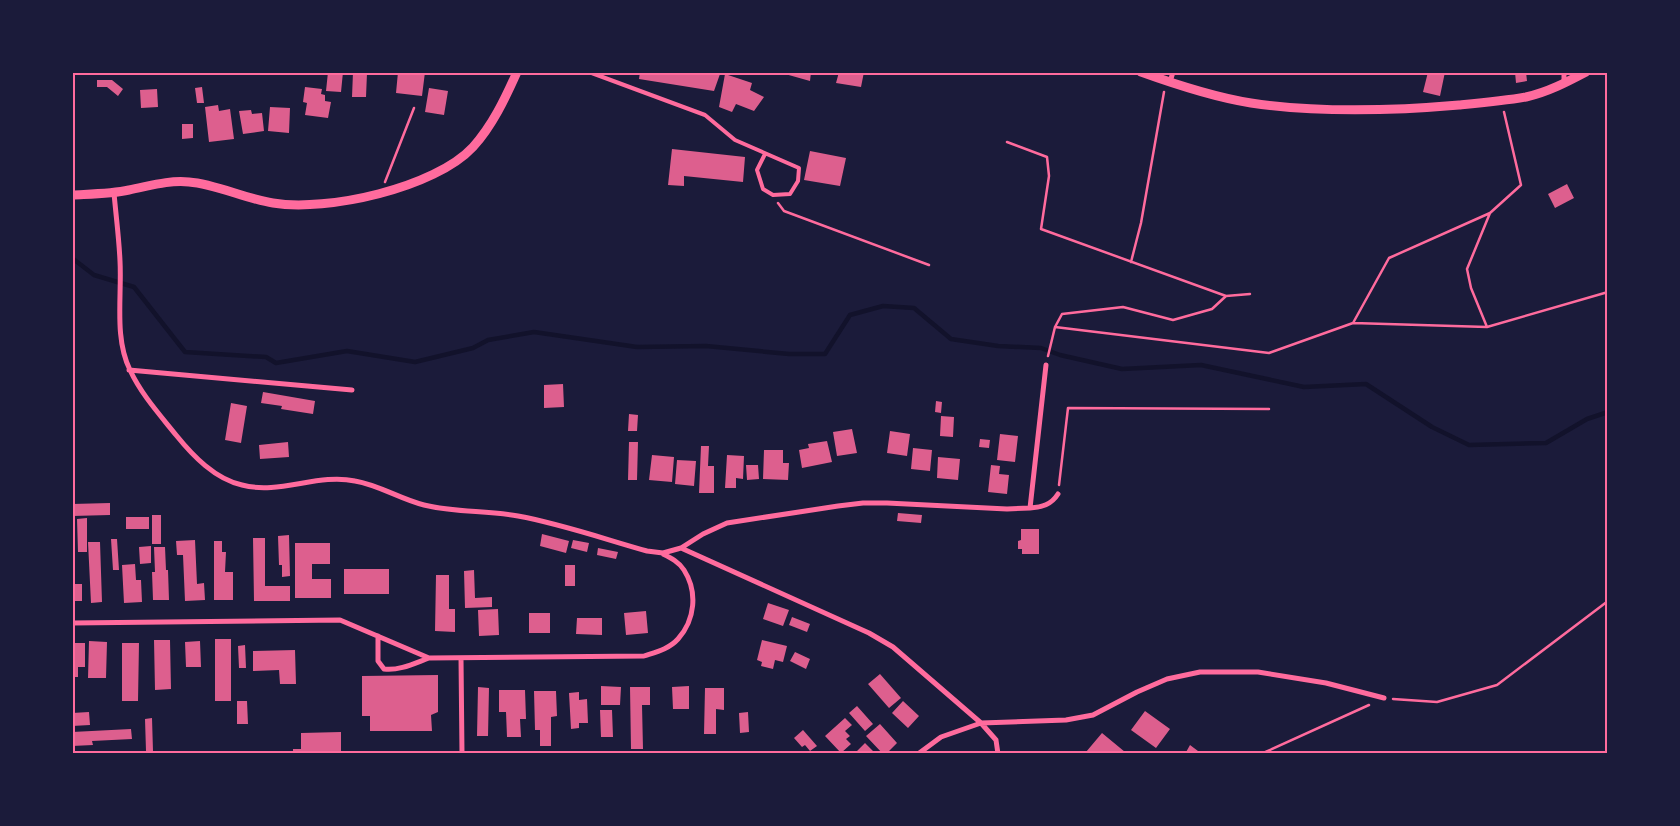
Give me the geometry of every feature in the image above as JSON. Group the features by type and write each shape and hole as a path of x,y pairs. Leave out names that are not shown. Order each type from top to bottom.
{"street":[{"path":"72,195 114,193 171,181 191,182 272,203 298,206 325,204 402,187 436,172 472,148 484,134 503,104 517,72"},
{"path":"1141,72 1168,82 1226,98 1250,103 1310,109 1417,109 1501,100 1526,96 1564,84 1586,72"},
{"path":"1168,82 1173,72"},
{"path":"1564,72 1564,84"},
{"path":"114,193 120,262 119,304 122,346 129,370 148,399 181,441 204,465 220,477 242,486 265,488 324,480 354,480 421,504 451,511 517,516 647,551 662,553 675,560 684,570 692,587 693,606 688,624 678,640 662,650 644,656 429,658 409,666 391,670 384,669 378,661 378,636"},
{"path":"1030,508 1046,364"},
{"path":"129,370 352,390"},
{"path":"662,553 681,548 703,534 727,524 838,506 887,503 1007,509 1030,508 1040,507 1053,502 1058,494"},
{"path":"681,548 869,633 893,648 981,723 996,740 998,754"},
{"path":"72,623 340,620 429,658"},
{"path":"461,658 462,754"},
{"path":"918,754 941,737 981,723 1066,720 1093,715 1167,679 1200,672 1258,672 1326,683 1384,698"}],"lane":[{"path":"589,72 705,115 735,140 798,168 798,181 790,194 773,195 763,189 758,170 765,154"}],"path":[{"path":"1131,262 1141,223 1168,82"},
{"path":"1353,322 1389,258 1490,213 1521,185 1501,100"},
{"path":"381,192 414,108"},
{"path":"1007,142 1047,157 1050,176 1041,229 1226,296 1250,294"},
{"path":"769,192 784,211 929,264"},
{"path":"1487,327 1471,288 1467,269 1490,213"},
{"path":"1055,327 1269,353 1353,322 1487,327 1608,292"},
{"path":"1046,364 1055,327 1062,314 1123,306 1172,320 1212,309 1226,296"},
{"path":"1058,494 1068,408 1269,409"},
{"path":"1262,754 1384,698 1437,702 1497,685 1608,601"}],"building":[{"path":"328,72 343,72 341,92 326,91"},
{"path":"353,72 367,73 366,97 352,97"},
{"path":"398,72 425,72 422,96 396,93"},
{"path":"640,72 713,72 720,74 714,91 639,79"},
{"path":"778,72 811,72 810,81"},
{"path":"839,72 864,72 861,87 836,83"},
{"path":"1428,72 1445,72 1440,96 1423,92"},
{"path":"1515,72 1526,72 1527,81 1516,83"},
{"path":"725,74 752,83 750,90 764,97 754,111 736,104 732,112 719,107"},
{"path":"97,80 112,80 123,89 118,96 107,87 97,87"},
{"path":"202,87 204,103 197,103 195,88"},
{"path":"305,87 322,89 321,94 325,95 325,101 331,102 328,118 305,115 307,103 303,102"},
{"path":"429,88 448,91 444,115 425,112"},
{"path":"157,89 158,107 141,108 140,90"},
{"path":"218,105 219,111 230,109 234,139 209,142 205,107"},
{"path":"270,107 290,108 289,133 268,131"},
{"path":"251,110 252,114 262,113 264,131 243,134 239,111"},
{"path":"182,124 193,124 193,138 182,139"},
{"path":"672,149 745,157 743,182 684,176 684,186 668,185"},
{"path":"810,151 846,158 840,186 804,180"},
{"path":"1567,184 1574,198 1555,208 1548,194"},
{"path":"563,384 564,407 544,408 544,385"},
{"path":"263,392 315,401 313,414 281,409 282,406 261,403"},
{"path":"936,401 942,402 941,413 935,412"},
{"path":"231,403 247,406 241,443 225,440"},
{"path":"629,414 638,415 637,431 628,431"},
{"path":"941,416 954,417 953,437 940,436"},
{"path":"852,429 857,453 837,456 833,432"},
{"path":"890,431 910,434 907,456 887,453"},
{"path":"1000,434 1018,436 1015,462 997,460"},
{"path":"980,439 990,440 989,448 979,447"},
{"path":"827,441 832,462 802,468 799,450 809,448 808,444"},
{"path":"288,442 289,457 260,459 259,445"},
{"path":"629,442 638,442 637,480 628,480"},
{"path":"701,446 709,446 708,466 714,466 714,493 699,493"},
{"path":"913,448 932,450 930,471 911,469"},
{"path":"764,450 783,450 783,463 789,463 788,480 763,479"},
{"path":"652,455 674,457 672,482 649,480"},
{"path":"727,455 744,456 743,479 736,478 736,488 725,488"},
{"path":"938,457 960,459 958,480 937,478"},
{"path":"677,460 696,461 694,486 675,484"},
{"path":"746,465 758,465 759,479 747,480"},
{"path":"991,465 1000,466 999,474 1009,475 1007,494 988,492"},
{"path":"110,503 110,515 72,516 72,504"},
{"path":"898,513 922,515 921,523 897,521"},
{"path":"152,515 161,515 161,544 152,544"},
{"path":"126,517 149,517 149,529 126,529"},
{"path":"87,518 87,552 78,552 77,519"},
{"path":"1021,529 1039,529 1039,554 1022,554 1022,549 1018,549 1018,541 1021,540"},
{"path":"542,534 569,541 566,553 540,546"},
{"path":"289,535 290,576 282,577 282,565 279,565 278,536"},
{"path":"253,538 265,538 265,586 290,586 290,601 254,601"},
{"path":"111,539 117,539 119,570 113,570"},
{"path":"195,540 197,584 204,583 205,600 185,601 183,555 177,555 176,541"},
{"path":"573,540 589,543 587,552 571,548"},
{"path":"214,541 222,541 222,552 226,552 225,572 233,572 233,600 214,600"},
{"path":"88,542 100,542 102,602 91,603"},
{"path":"295,543 330,543 330,564 312,564 312,579 331,579 331,598 295,598"},
{"path":"151,546 151,563 140,564 139,547"},
{"path":"154,547 165,547 169,600 153,600 152,572 155,572"},
{"path":"598,548 618,552 616,559 597,555"},
{"path":"135,564 136,580 141,580 142,602 124,603 122,565"},
{"path":"565,565 575,565 575,586 565,586"},
{"path":"344,569 389,569 389,594 344,594"},
{"path":"474,570 475,598 492,597 492,607 465,608 464,571"},
{"path":"436,575 449,575 449,609 455,609 455,632 435,631"},
{"path":"72,584 82,584 82,601 72,601"},
{"path":"768,603 789,610 783,626 763,619"},
{"path":"498,609 499,635 479,636 478,610"},
{"path":"646,611 648,633 626,635 624,613"},
{"path":"529,613 550,613 550,633 529,633"},
{"path":"792,617 810,624 807,632 789,625"},
{"path":"577,618 602,618 602,635 576,634"},
{"path":"215,639 231,639 231,701 215,701"},
{"path":"154,640 170,640 171,689 155,690"},
{"path":"762,640 787,646 783,662 775,660 773,669 761,666 762,662 757,660"},
{"path":"89,641 107,642 106,678 88,678"},
{"path":"200,641 201,667 186,667 185,642"},
{"path":"72,643 85,643 85,667 78,667 78,677 72,677"},
{"path":"122,643 139,643 138,701 122,701"},
{"path":"245,645 246,668 239,668 238,646"},
{"path":"295,650 296,684 280,684 279,670 253,671 253,651"},
{"path":"795,652 810,659 806,669 790,661"},
{"path":"880,674 901,698 889,708 868,684"},
{"path":"438,675 438,712 431,715 432,731 370,731 370,716 362,716 362,676"},
{"path":"601,686 621,687 620,705 601,705"},
{"path":"689,686 689,709 673,709 672,687"},
{"path":"478,687 489,688 488,736 477,736"},
{"path":"630,687 650,687 650,705 642,705 643,749 631,749"},
{"path":"705,688 724,688 724,710 716,709 716,734 704,734"},
{"path":"499,690 525,690 526,719 520,719 521,737 507,737 506,712 499,712"},
{"path":"534,691 556,691 557,716 551,717 551,746 540,746 540,730 535,730"},
{"path":"579,692 579,700 587,699 588,723 579,723 579,728 571,729 569,693"},
{"path":"237,701 247,701 248,724 237,724"},
{"path":"903,701 919,716 908,728 892,713"},
{"path":"857,706 873,724 865,731 849,713"},
{"path":"600,710 612,710 613,737 601,737"},
{"path":"1145,711 1170,729 1156,748 1131,730"},
{"path":"89,712 90,725 72,726 72,713"},
{"path":"748,712 749,732 740,733 739,713"},
{"path":"152,718 153,751 146,751 145,719"},
{"path":"845,718 852,725 845,731 850,736 846,739 851,744 841,753 825,736"},
{"path":"880,724 897,743 886,754 883,754 866,736"},
{"path":"131,729 132,739 92,741 93,745 72,746 72,732"},
{"path":"803,730 817,746 810,751 805,745 802,747 794,738"},
{"path":"341,732 341,754 293,754 293,749 301,749 301,733"},
{"path":"1102,733 1125,752 1124,754 1086,752"},
{"path":"865,743 876,754 854,754"},
{"path":"1190,745 1202,754 1185,754"}],"waterway":[{"path":"72,258 94,275 134,287 185,352 266,357 276,363 347,351 415,362 473,348 488,340 534,332 637,347 706,346 789,354 825,354 850,315 883,306 914,308 951,339 998,346 1041,348 1060,355 1122,369 1201,365 1304,387 1366,384 1432,427 1469,445 1546,443 1587,419 1608,412"}]}
